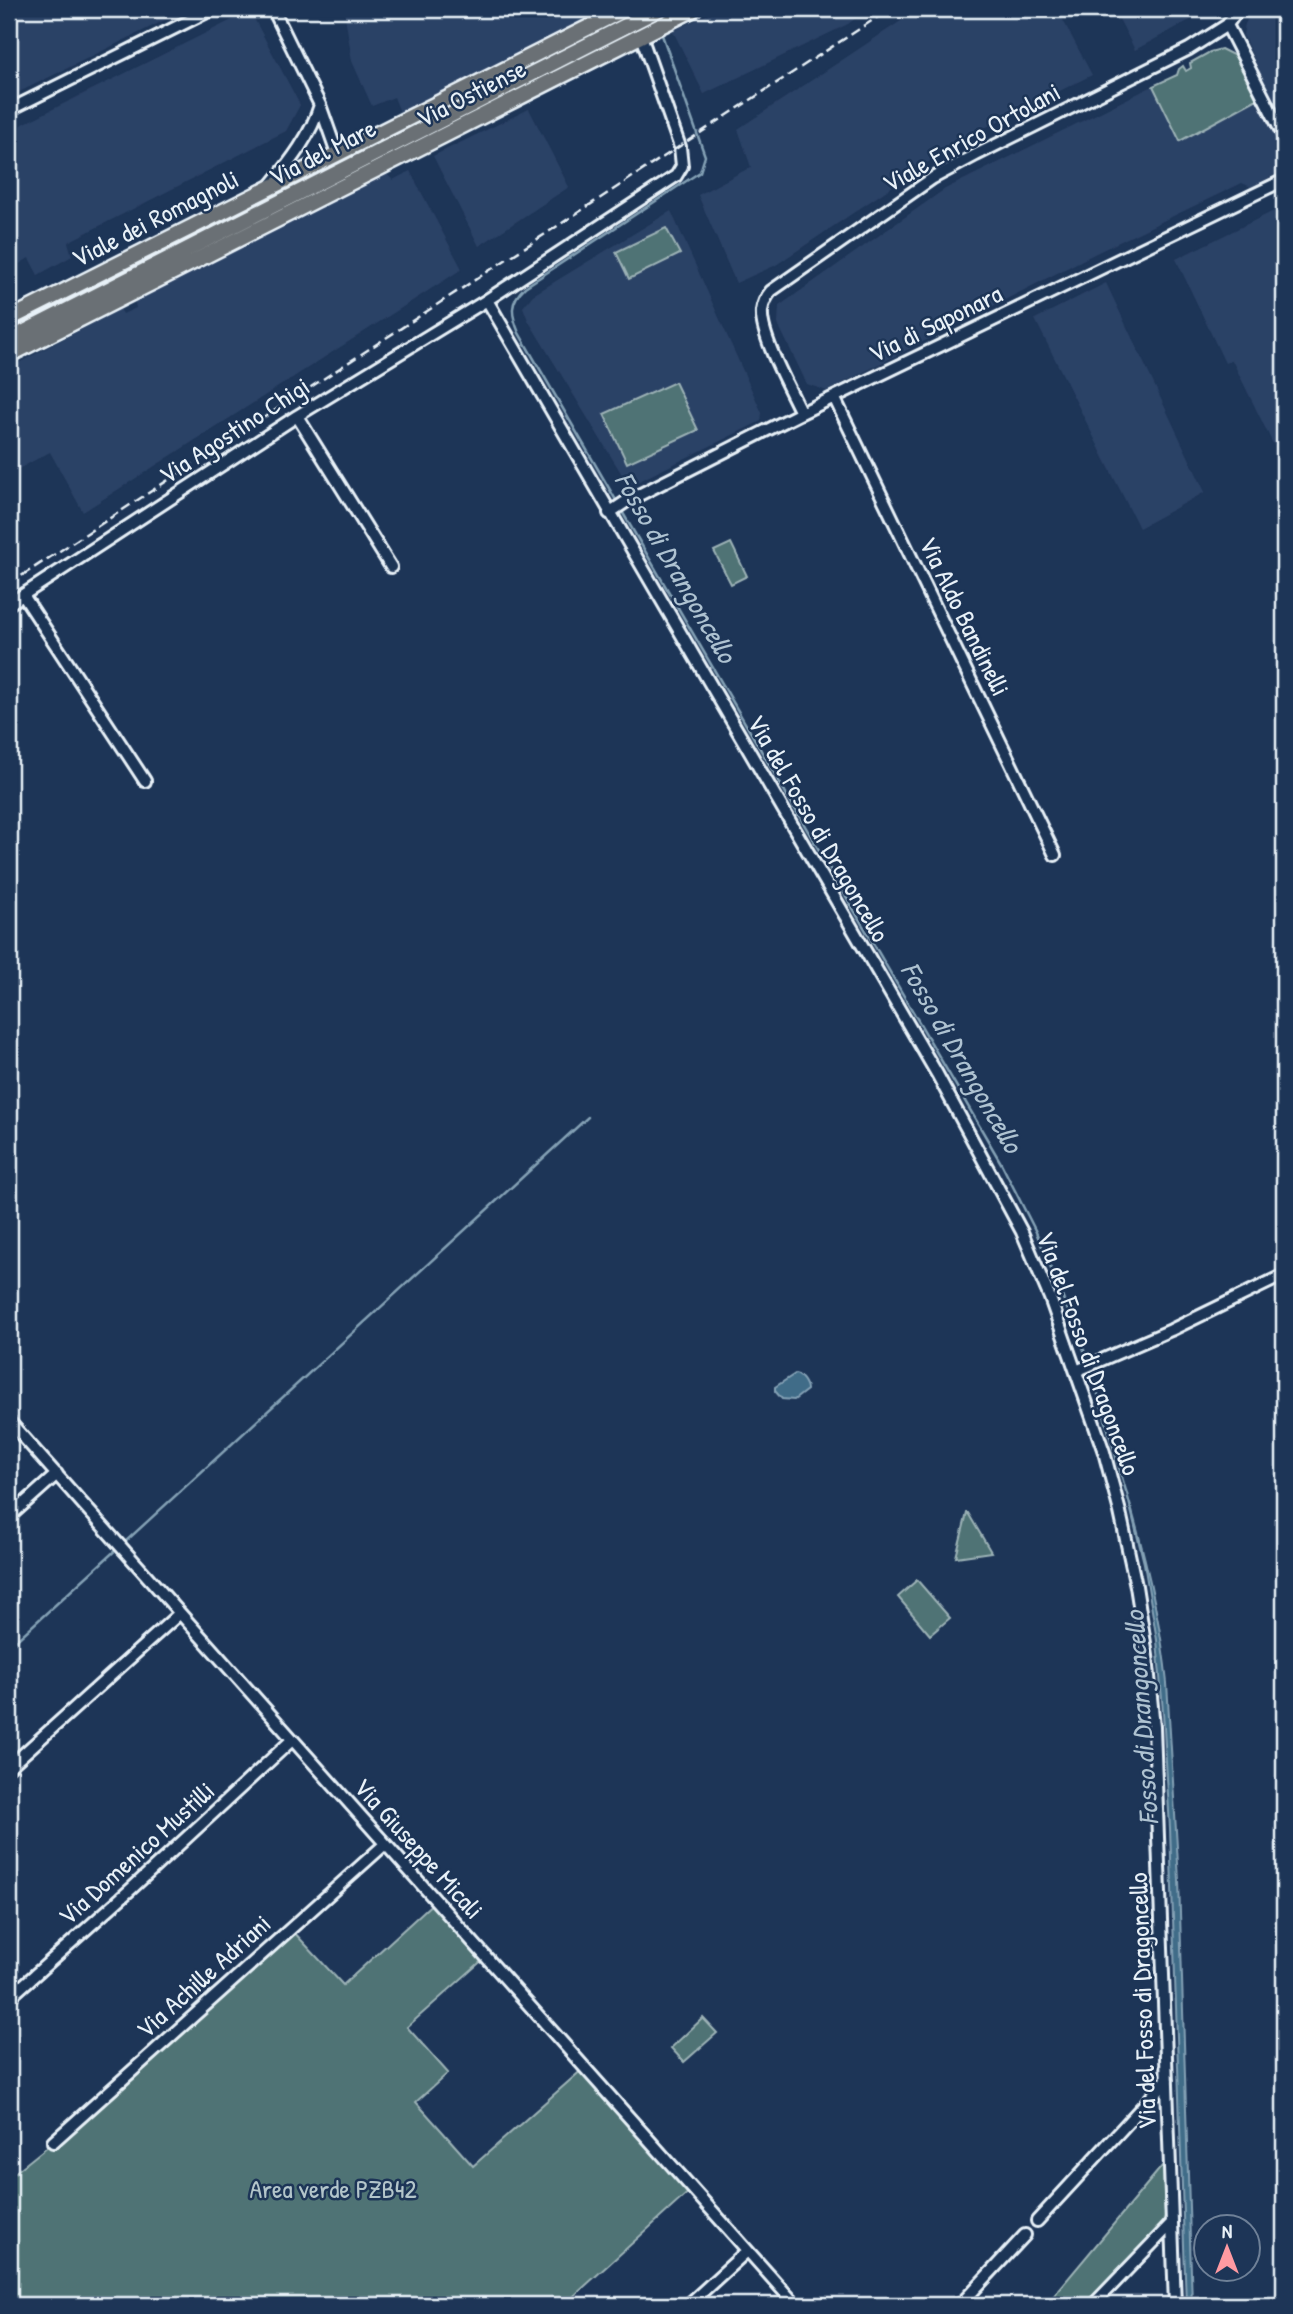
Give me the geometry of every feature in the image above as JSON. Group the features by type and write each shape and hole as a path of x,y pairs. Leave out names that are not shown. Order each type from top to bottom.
{"main road":[{"name":"Viale dei Romagnoli","path":"9,319 625,9"},
{"name":"Via Ostiense","path":"9,355 694,9"},
{"name":"Via del Mare","path":"9,341 652,12"}],"street":[{"path":"9,110 213,9"},
{"path":"272,9 320,105 337,153"},
{"name":"Viale Enrico Ortolani","path":"801,413 764,327 762,312 771,291 912,191 1189,48 1227,25 1238,9"},
{"path":"1227,25 1284,136"},
{"path":"487,300 672,179 681,170 682,159 678,142 640,36"},
{"path":"269,187 308,134 320,105"},
{"name":"Via di Saponara","path":"611,512 627,501 801,413 1284,180"},
{"name":"Via Agostino Chigi","path":"9,604 297,416 487,300"},
{"name":"Via del Fosso di Dragoncello","path":"487,300 937,1074 1022,1232 1086,1367 1136,1586 1154,1727 1175,2305"},
{"name":"Via Aldo Bandinelli","path":"834,397 1055,855"},
{"path":"297,416 391,567"},
{"path":"23,595 145,781"},
{"path":"1086,1367 1171,1330 1284,1275"},
{"name":"Via Giuseppe Micali","path":"9,1421 796,2305"},
{"path":"9,1517 57,1474"},
{"path":"9,1768 180,1612"},
{"name":"Via Domenico Mustilli","path":"9,1998 292,1740"},
{"name":"Via Achille Adriani","path":"53,2142 384,1845"},
{"path":"1037,2221 1167,2080"},
{"path":"1093,2305 1172,2223"},
{"path":"960,2305 1025,2235"},
{"path":"688,2305 747,2251"}],"shaded area":[{"path":"9,9 187,9 9,97"},
{"path":"344,9 587,9 585,11 591,19 400,112 394,97 372,106 352,61"},
{"path":"719,9 868,9 848,24 704,94 673,31"},
{"path":"919,9 1057,9 1092,75 964,138 776,265 736,283 698,195 751,167 738,129"},
{"path":"1114,9 1210,9 1135,50"},
{"path":"1253,9 1284,9 1284,123 1243,35"},
{"path":"250,11 300,105 286,131 68,242 72,256 38,275 29,258 9,270 9,131"},
{"path":"1153,86 1180,141 1259,98 1284,149 1284,170 1251,187 1242,183 1096,253 827,391 807,384 778,324 779,306 945,189"},
{"path":"529,109 569,187 479,246 433,156"},
{"path":"410,171 462,269 83,512 50,452 9,474 9,368 120,309 123,314 136,308 135,302 384,172 393,180"},
{"path":"1284,206 1284,454 1279,456 1232,360 1225,363 1176,259"},
{"path":"671,211 762,413 761,421 629,486 528,320 523,307 533,295"},
{"path":"1106,283 1205,492 1139,528 1035,319"},
{"path":"795,1374 803,1380 807,1390 794,1400 782,1399 775,1387"},
{"path":"1126,1490 1151,1585 1167,1683 1179,1880 1192,2305 1186,2305 1170,1828 1163,1712 1157,1640 1144,1563"}],"green space":[{"path":"1221,49 1235,56 1259,98 1180,141 1153,86 1177,75 1183,66 1186,71 1191,68 1190,63"},
{"path":"666,228 680,254 629,279 616,252"},
{"path":"675,382 698,430 627,463 604,414"},
{"path":"731,543 747,576 731,584 714,551"},
{"path":"968,1513 991,1552 956,1557"},
{"path":"917,1580 950,1618 930,1635 898,1597"},
{"name":"Area verde PZB42","path":"435,1901 486,1957 407,2027 448,2073 416,2102 473,2166 584,2068 692,2189 564,2305 9,2305 9,2172 12,2175 53,2142 291,1929 343,1985"},
{"path":"703,2018 717,2033 684,2062 671,2048"},
{"path":"1163,2165 1165,2216 1158,2229 1086,2305 1046,2305"}],"waterway":[{"name":"Fosso di Drangoncello","path":"617,502 519,333 513,308 516,298 525,287 700,172 705,156 661,32"},
{"name":"Fosso di Drangoncello","path":"620,508 1001,1163 1036,1232 1088,1360"},
{"path":"124,1543 588,1117"},
{"name":"Fosso di Drangoncello","path":"1091,1370 1126,1491"},
{"path":"9,1647 119,1547"}],"railway":[{"path":"9,584 890,9"}]}
